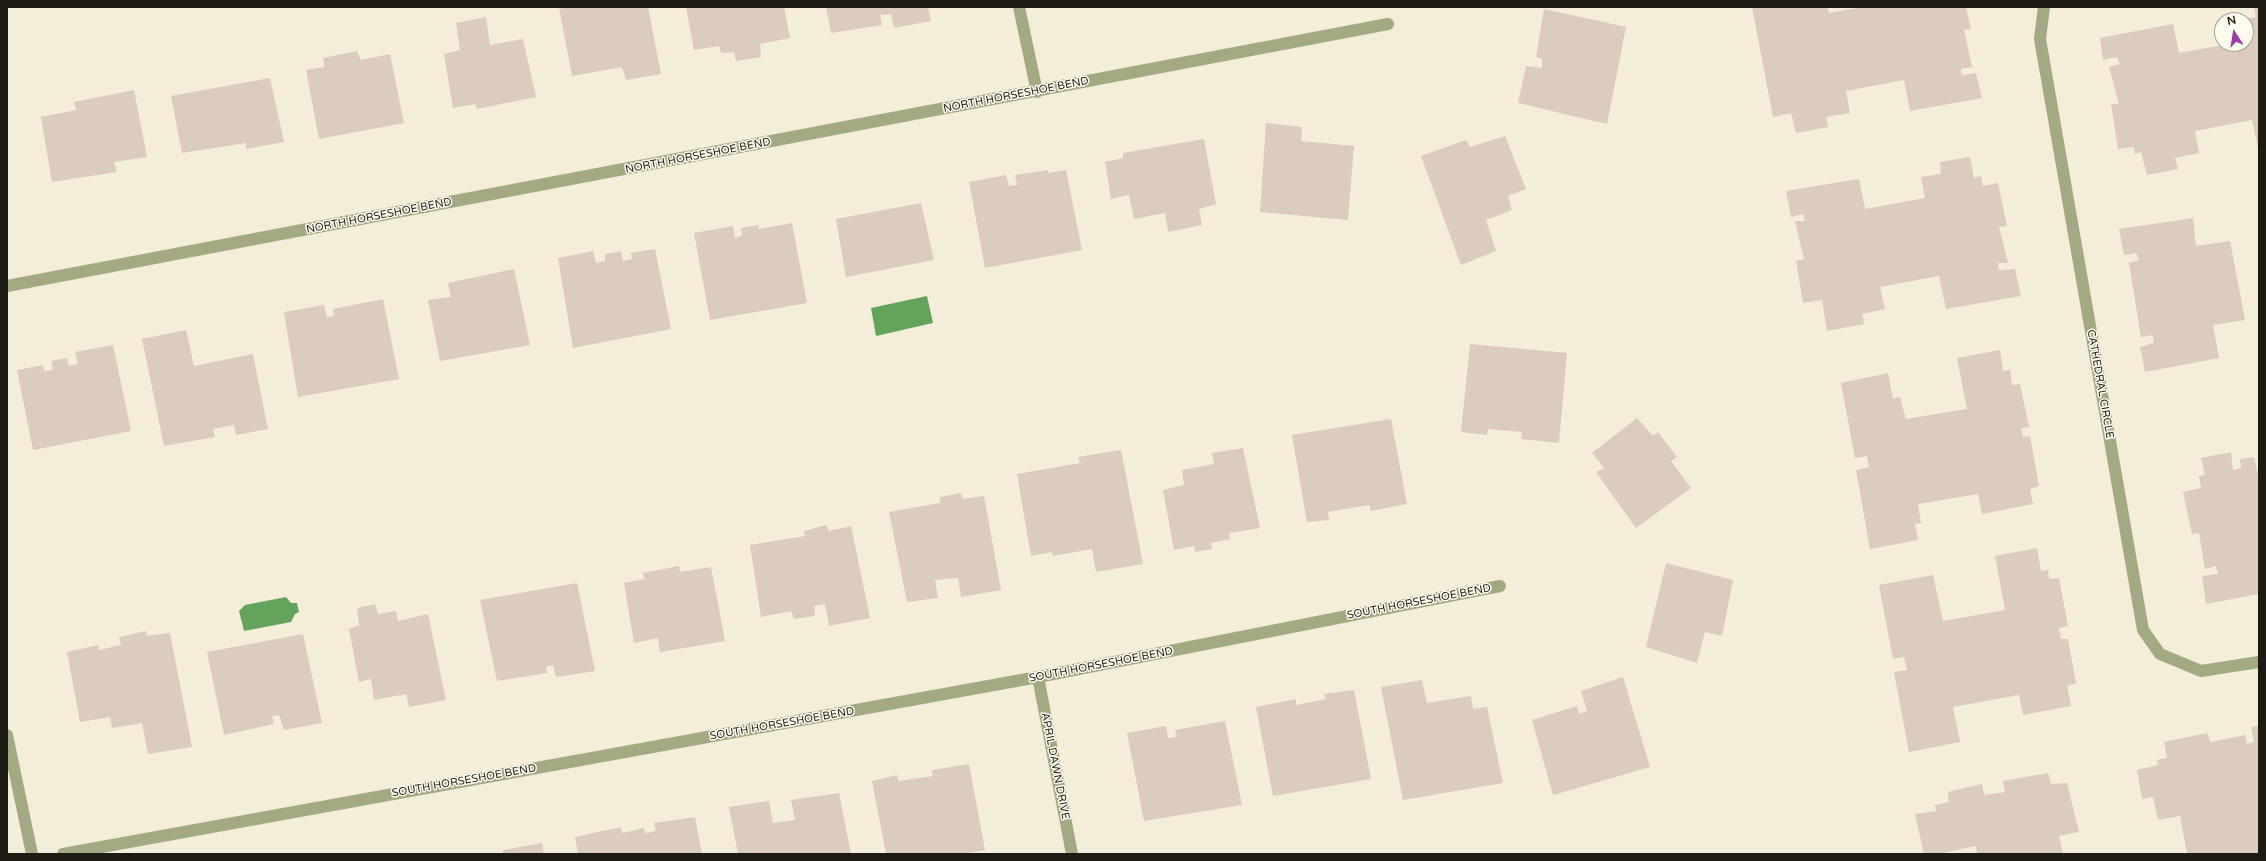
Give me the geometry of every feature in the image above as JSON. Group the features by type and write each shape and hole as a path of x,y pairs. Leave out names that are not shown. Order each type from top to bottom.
{"street":[{"path":"1019,7 1037,92"},
{"name":"CATHEDRAL CIRCLE","path":"2044,7 2040,39 2143,630 2160,654 2201,671 2259,662"},
{"name":"NORTH HORSESHOE BEND","path":"7,286 1037,92 1388,24"},
{"name":"SOUTH HORSESHOE BEND","path":"63,854 1038,677 1500,586"},
{"name":"APRIL DAWN DRIVE","path":"1038,677 1072,854"},
{"path":"7,735 32,854"}],"shaded area":[{"path":"927,296 933,323 876,336 871,308"},
{"path":"286,597 291,603 297,603 299,612 295,614 291,622 244,631 239,611 245,605"}],"building":[{"path":"559,7 648,7 661,74 626,80 622,67 572,76"},
{"path":"686,7 784,7 790,38 760,44 761,57 736,61 734,52 721,53 719,46 694,50"},
{"path":"826,7 928,7 931,21 894,28 891,14 880,15 882,25 831,33"},
{"path":"1752,7 1828,7 1829,13 1862,7 1966,7 1971,29 1964,30 1972,67 1961,69 1962,75 1976,73 1982,98 1910,111 1904,80 1846,91 1850,113 1826,117 1828,127 1796,133 1791,113 1773,117"},
{"path":"2254,7 2259,7 2259,152 2252,120 2195,131 2199,153 2175,158 2178,169 2147,175 2141,152 2135,154 2134,147 2118,149 2111,104 2119,104 2109,67 2120,64 2117,57 2103,60 2100,38 2173,24 2179,53 2214,47 2214,52 2254,52 2254,17 2256,17"},
{"path":"1544,9 1626,27 1607,124 1518,103 1526,66 1542,68 1542,59 1536,57"},
{"path":"486,17 490,45 523,39 536,97 477,109 475,104 453,108 444,54 460,50 456,23"},
{"path":"357,51 361,60 390,54 404,123 319,139 306,70 324,67 323,58"},
{"path":"270,78 284,142 246,149 246,143 182,153 171,96"},
{"path":"134,90 147,157 114,162 117,172 52,182 41,117 76,110 74,102"},
{"path":"1266,123 1302,127 1301,141 1354,146 1348,220 1260,212"},
{"path":"1505,136 1526,189 1508,196 1512,210 1486,220 1496,251 1461,265 1421,156 1466,140 1470,147"},
{"path":"1204,139 1216,204 1199,209 1202,225 1168,232 1165,213 1134,219 1129,195 1111,199 1105,162 1123,158 1123,153"},
{"path":"1970,157 1974,178 1981,176 1983,186 1998,183 2007,226 1999,227 2008,263 1998,263 1999,270 2015,269 2021,296 1946,309 1939,276 1880,287 1885,309 1862,314 1864,324 1827,331 1822,300 1803,303 1796,261 1804,259 1795,221 1805,221 1803,214 1791,217 1786,191 1859,179 1865,209 1925,198 1921,177 1941,174 1940,162"},
{"path":"1048,170 1048,173 1066,170 1082,250 985,268 969,182 1006,175 1009,186 1017,185 1015,175"},
{"path":"921,203 934,260 846,277 836,219"},
{"path":"2193,218 2196,246 2230,241 2245,320 2213,325 2219,358 2145,372 2140,347 2154,343 2153,335 2141,337 2129,263 2139,260 2136,253 2124,255 2119,229"},
{"path":"792,223 807,303 710,320 694,233 733,226 735,238 742,236 741,228 758,225 759,229"},
{"path":"655,249 671,329 573,348 558,258 593,251 596,263 605,261 605,254 621,251 623,261 632,259 631,253"},
{"path":"514,269 530,345 440,361 428,300 451,297 448,283"},
{"path":"383,299 399,379 298,397 284,312 324,305 327,317 334,316 333,309"},
{"path":"186,330 194,366 253,354 268,429 236,435 234,425 213,429 215,437 164,446 142,339"},
{"path":"1470,344 1567,353 1559,443 1521,439 1522,432 1488,429 1487,435 1461,432"},
{"path":"113,345 131,431 33,450 17,370 43,365 44,371 53,370 51,361 67,358 69,366 78,364 75,352"},
{"path":"2000,350 2003,371 2010,370 2012,385 2020,384 2029,427 2021,428 2023,437 2030,436 2039,486 2030,489 2033,504 1982,514 1978,494 1918,504 1921,523 1915,524 1918,540 1870,549 1856,470 1869,467 1867,456 1855,458 1841,383 1888,373 1893,399 1900,397 1906,419 1967,409 1957,358"},
{"path":"1637,418 1653,436 1658,432 1677,457 1671,461 1691,488 1636,528 1596,472 1604,468 1592,453"},
{"path":"1391,419 1407,504 1371,511 1369,505 1328,512 1329,520 1307,522 1292,435"},
{"path":"1243,448 1260,528 1229,533 1230,539 1211,543 1212,549 1195,552 1194,546 1174,550 1163,490 1184,485 1182,470 1214,464 1212,453"},
{"path":"1121,450 1143,564 1096,572 1092,549 1053,556 1052,552 1031,556 1017,474 1080,463 1078,457"},
{"path":"2231,452 2233,470 2241,468 2240,459 2254,457 2259,479 2259,594 2206,604 2202,576 2218,574 2216,566 2205,569 2199,533 2192,534 2183,492 2201,488 2199,476 2205,475 2201,458"},
{"path":"961,493 963,499 984,496 1001,590 961,597 958,578 935,580 938,598 907,602 889,512 940,503 940,497"},
{"path":"826,525 829,531 851,526 870,618 829,626 825,604 814,606 815,616 794,619 791,611 761,617 750,545 805,536 804,531"},
{"path":"2037,548 2041,571 2048,570 2049,579 2059,578 2068,626 2059,628 2061,639 2068,639 2076,683 2067,686 2071,706 2023,715 2019,695 1953,707 1960,742 1909,752 1894,672 1907,670 1904,657 1893,659 1879,585 1933,575 1943,621 2005,610 1995,556"},
{"path":"1666,563 1733,580 1722,636 1705,632 1697,663 1646,647"},
{"path":"679,566 680,572 711,567 725,641 660,652 658,638 634,643 624,583 644,579 643,573"},
{"path":"577,583 595,671 556,677 553,665 546,667 547,673 497,681 480,600"},
{"path":"375,604 378,614 396,611 398,621 428,614 446,700 409,707 406,694 374,700 371,679 359,682 349,629 359,625 357,608"},
{"path":"146,631 147,636 170,633 192,747 148,754 142,723 112,728 110,717 80,722 67,652 98,645 99,650 121,645 119,637"},
{"path":"303,634 322,723 284,730 279,715 272,716 274,724 224,735 207,652"},
{"path":"1623,677 1650,767 1553,795 1532,720 1577,706 1579,714 1587,711 1581,691"},
{"path":"1422,680 1427,703 1471,696 1473,709 1487,707 1503,783 1403,800 1381,687"},
{"path":"1354,690 1371,779 1273,796 1256,707 1296,699 1296,705 1326,699 1324,694"},
{"path":"1225,721 1242,805 1144,821 1127,733 1166,726 1168,738 1177,737 1175,730"},
{"path":"2259,726 2259,854 2187,854 2180,816 2158,820 2153,797 2142,799 2137,770 2158,765 2157,760 2167,758 2164,742 2207,733 2211,742 2245,735 2247,744 2254,742 2251,727"},
{"path":"969,764 985,850 962,854 886,854 872,781 897,775 898,781 933,776 932,770"},
{"path":"2048,773 2051,784 2067,783 2079,832 2059,836 2063,854 1977,854 1976,846 1938,854 1924,854 1915,814 1936,811 1935,805 1949,802 1948,792 1982,784 1984,795 2005,792 2003,781"},
{"path":"839,793 851,854 738,854 729,807 769,801 773,823 795,820 791,800"},
{"path":"695,817 702,854 578,854 575,837 621,827 622,833 644,828 645,833 656,831 654,823"},
{"path":"542,843 544,854 503,854 503,850"}]}
